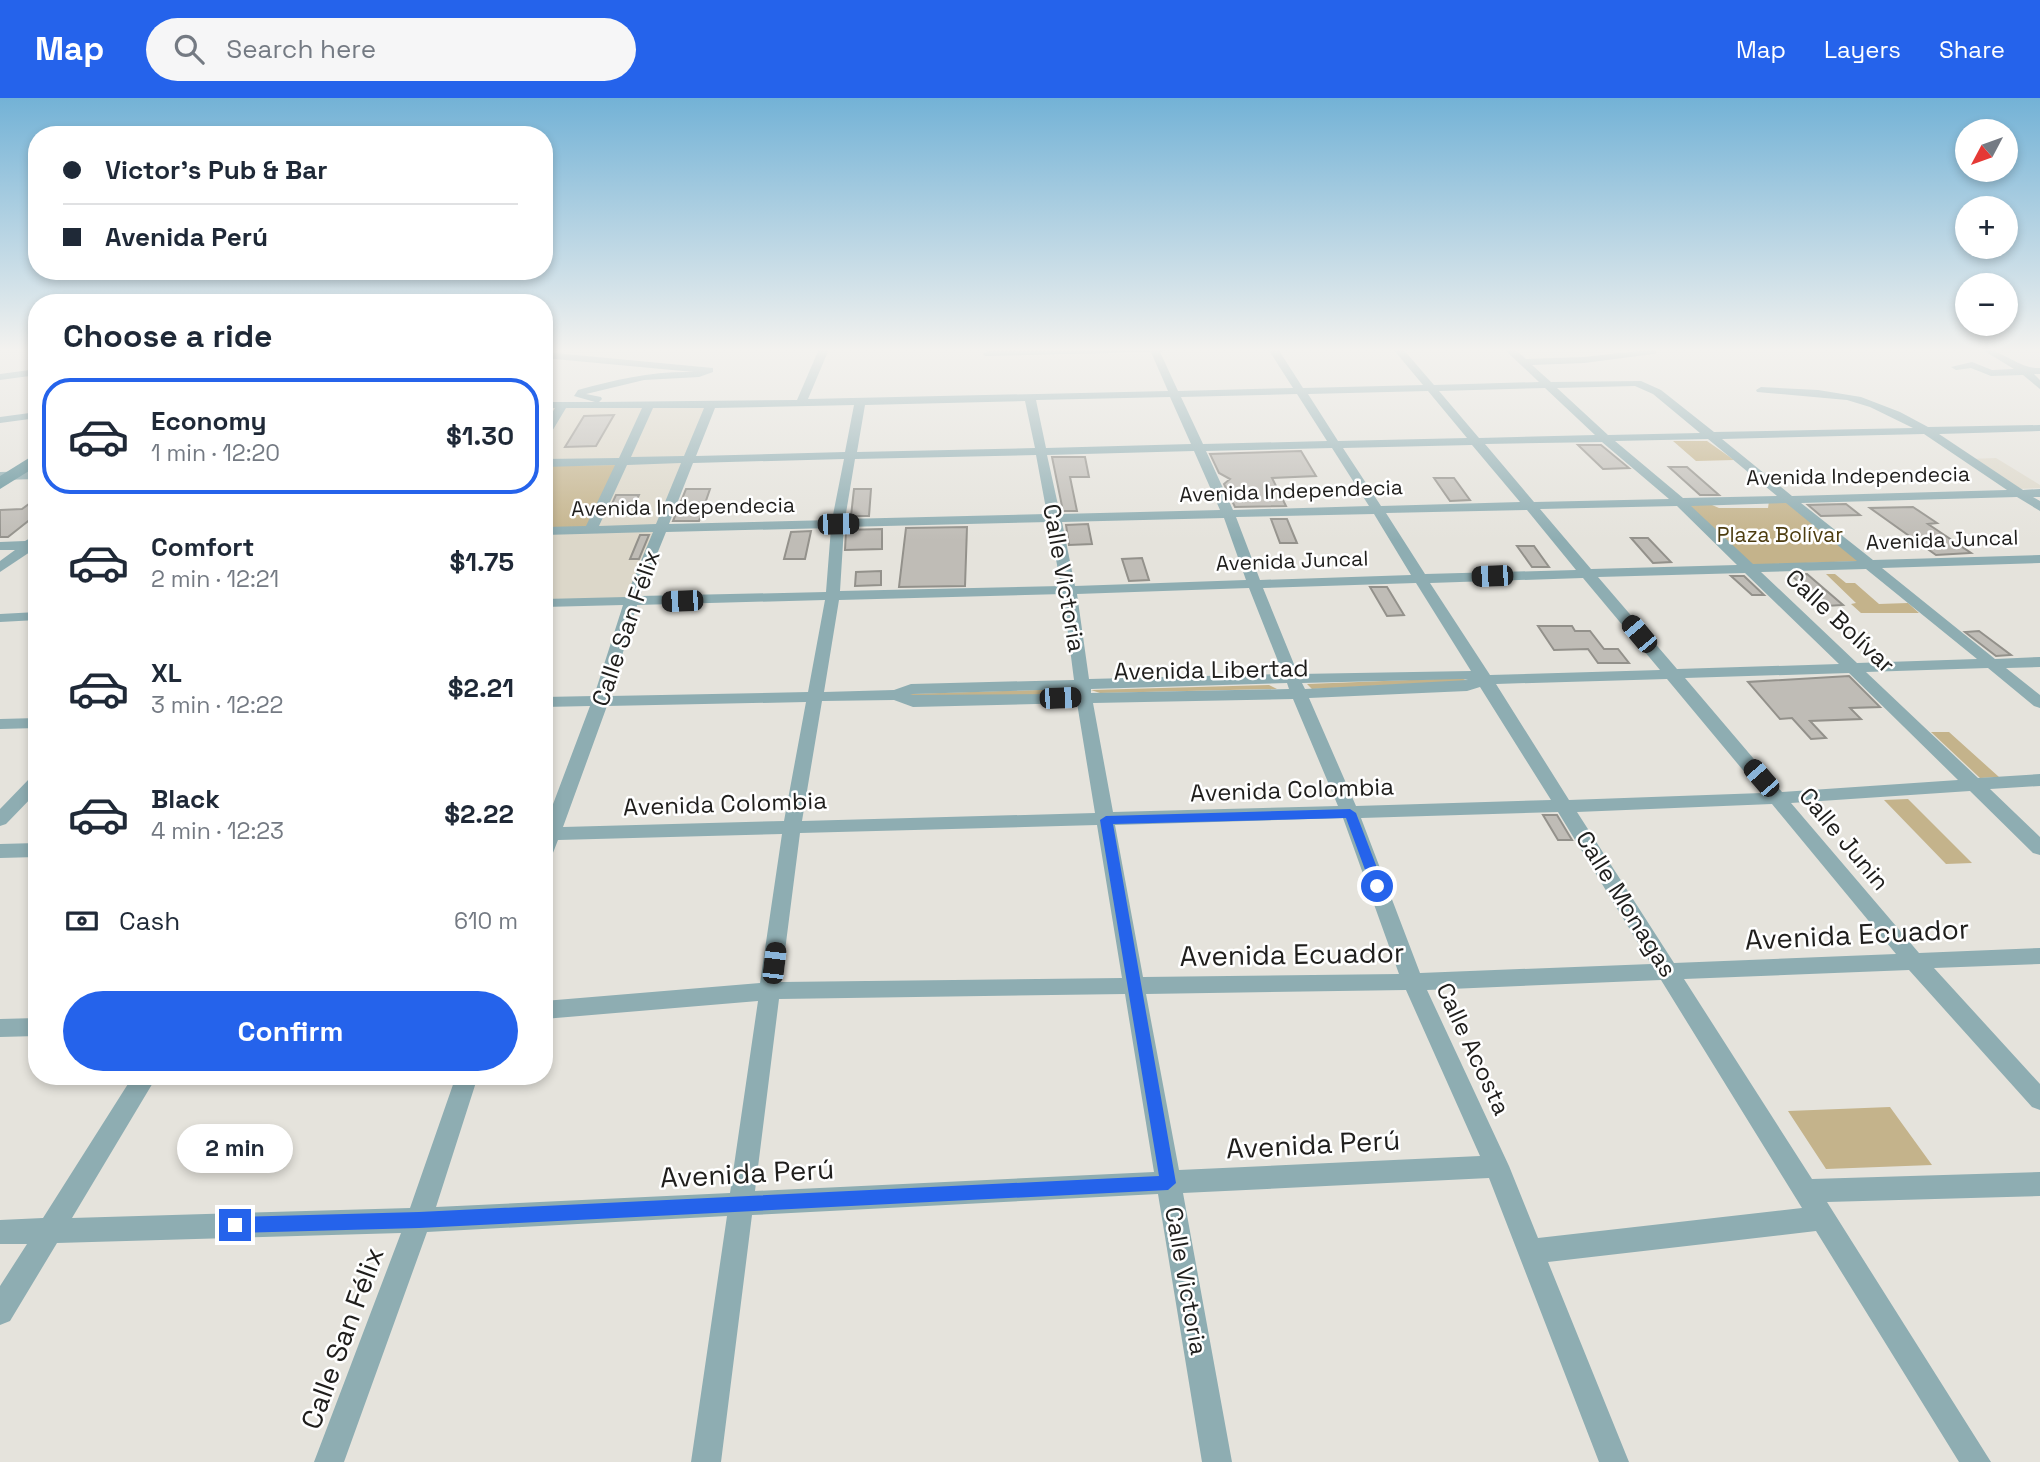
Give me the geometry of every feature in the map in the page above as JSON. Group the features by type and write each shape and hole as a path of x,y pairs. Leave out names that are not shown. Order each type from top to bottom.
{"main road":[{"path":"4,479 28,464"}],"street":[{"path":"591,530 646,413"},
{"name":"Calle San Félix","path":"553,821 601,699 631,602 708,413"},
{"path":"706,1462 792,826 813,696 834,596 838,524 858,413"},
{"name":"Calle Victoria","path":"1033,413 1069,590 1134,986 1217,1462"},
{"name":"Calle Acosta","path":"1182,413 1229,514 1253,583 1350,813 1413,982 1497,1166 1614,1462"},
{"name":"Calle Monagas","path":"1314,413 1422,579 1976,1462"},
{"name":"Calle Junin","path":"1453,413 1914,961 2040,1100"},
{"name":"Calle Bolívar","path":"1579,413 1680,502 1856,668 2040,848"},
{"path":"1683,413 2040,703"},
{"path":"1888,413 1921,430 2040,506"},
{"path":"0,420 28,416"},
{"path":"553,463 1479,444 2040,428"},
{"path":"4,479 28,476"},
{"name":"Avenida Independecia","path":"553,531 2040,493"},
{"path":"0,546 28,544"},
{"path":"0,568 28,547"},
{"name":"Avenida Juncal","path":"553,603 1069,590 2040,558"},
{"path":"0,618 28,616"},
{"name":"Avenida Libertad","path":"553,702 896,695 913,702 1084,691 1467,686 1485,680 2040,662"},
{"path":"0,724 28,723"},
{"name":"Avenida Colombia","path":"553,834 1565,806 1779,798 2040,780"},
{"path":"0,820 28,790"},
{"path":"0,851 28,850"},
{"name":"Avenida Ecuador","path":"553,1009 771,991 1413,982 2040,956"},
{"path":"0,1028 28,1027"},
{"path":"0,1311 140,1085"},
{"name":"Calle San Félix","path":"329,1462 419,1220 464,1085"},
{"name":"Avenida Perú","path":"0,1232 419,1220 1497,1166"},
{"path":"1806,1191 2040,1184"},
{"path":"1532,1251 1823,1218"}],"shaded area":[{"path":"553,413 708,413 631,602 553,603"},
{"path":"1996,458 2040,485 2040,488 2018,489 1970,459"}],"green space":[{"path":"1673,441 1707,441 1734,460 1696,461"},
{"path":"620,465 587,528 553,529 553,466"},
{"name":"Plaza Bolívar","path":"1785,500 1861,561 1748,565 1687,503 1705,502 1719,508 1768,508 1769,501"},
{"path":"1826,574 1835,574 1846,583 1855,583 1879,604 1908,603 1919,613 1861,613 1851,604 1856,603"},
{"path":"1461,678 1468,681 1312,689 1307,684"},
{"path":"1269,685 1277,689 1100,693 1091,690"},
{"path":"1068,689 1072,693 914,699 908,694"},
{"path":"1931,732 1949,732 1999,777 1980,778"},
{"path":"1908,799 1972,863 1946,864 1884,800"},
{"path":"1890,1107 1932,1165 1826,1169 1788,1111"}],"building":[{"path":"614,415 596,446 565,447 584,416"},
{"path":"1578,445 1601,445 1629,468 1603,469"},
{"path":"1301,451 1316,476 1272,478 1286,506 1235,507 1224,484 1230,479 1219,473 1210,454"},
{"path":"1052,457 1085,457 1089,477 1070,477 1077,511 1063,511"},
{"path":"1669,467 1687,467 1719,495 1700,495"},
{"path":"1434,478 1454,478 1470,500 1450,501"},
{"path":"686,489 710,489 699,521 673,521"},
{"path":"854,489 871,489 869,516 851,516"},
{"path":"616,495 639,495 633,508 610,508"},
{"path":"1846,504 1860,515 1821,516 1808,505"},
{"path":"28,505 28,521 8,537 0,537 0,510 22,509"},
{"path":"1913,507 1937,523 1928,524 1971,553 1936,555 1870,508"},
{"path":"1271,519 1287,519 1297,543 1280,543"},
{"path":"1088,524 1092,544 1069,545 1066,525"},
{"path":"967,527 965,586 899,587 906,528"},
{"path":"882,529 882,549 845,550 846,530"},
{"path":"811,531 805,559 784,559 791,532"},
{"path":"640,535 649,535 639,559 630,559"},
{"path":"1631,538 1648,538 1671,562 1653,563"},
{"path":"1517,546 1534,546 1549,567 1532,567"},
{"path":"1142,558 1149,580 1129,581 1122,559"},
{"path":"881,571 881,585 855,586 856,572"},
{"path":"1807,574 1843,605 1826,606 1791,575"},
{"path":"1731,576 1744,576 1764,595 1752,595"},
{"path":"1370,587 1387,587 1404,615 1387,616"},
{"path":"1538,626 1572,626 1575,631 1590,631 1604,649 1618,649 1629,663 1598,663 1588,649 1554,650"},
{"path":"1979,631 2011,655 1996,656 1965,632"},
{"path":"1849,676 1880,707 1850,708 1861,719 1810,721 1826,738 1811,739 1792,718 1780,719 1748,682"},
{"path":"1543,815 1557,815 1572,840 1558,840"}],"route":[{"path":"235,1225 419,1220 1168,1183 1106,820 1350,813 1377,886"}]}
